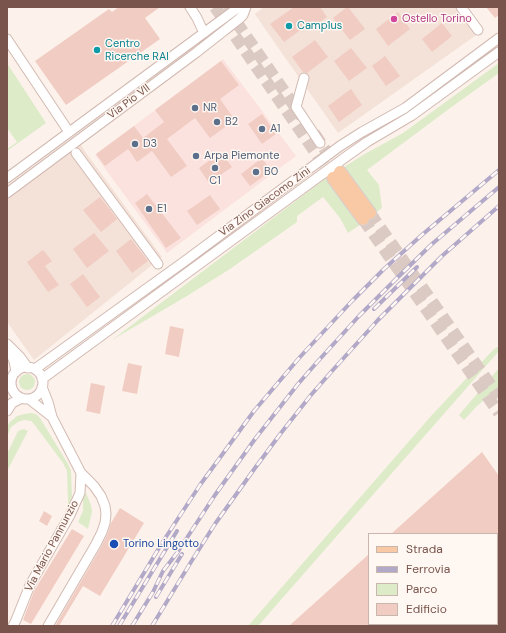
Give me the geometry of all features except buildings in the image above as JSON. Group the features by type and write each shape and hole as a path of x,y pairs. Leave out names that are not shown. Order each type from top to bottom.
{"main road":[{"path":"337,175 366,216"}],"street":[{"path":"190,7 204,33"},
{"name":"Via Pio VII","path":"7,178 239,7"},
{"name":"Via Pio VII","path":"7,194 197,52 239,19 243,15 246,7"},
{"path":"461,7 478,30"},
{"name":"Via Zino Giacomo Zini","path":"31,368 185,261 340,146 405,108 499,38"},
{"path":"7,39 69,132"},
{"name":"Via Zino Giacomo Zini","path":"42,383 50,373 347,156 367,142 411,116 499,52"},
{"path":"304,78 296,106 320,143"},
{"path":"76,153 158,264"},
{"path":"7,345 31,368 40,374 52,417 81,473 102,496 105,506 105,523 102,532 48,626"},
{"path":"7,345 14,361 16,372"},
{"path":"31,368 23,368 16,372 11,380 9,389 52,417"},
{"path":"7,411 12,403 25,398 33,398 37,395 42,383"},
{"name":"Via Mario Pannunzio","path":"12,626 16,620 30,585 70,515 80,493 81,473"}],"shaded area":[{"path":"264,7 464,7 482,31 338,133 255,14"},
{"name":"Arpa Piemonte","path":"223,59 296,156 167,253 95,155"},
{"path":"80,143 162,257 34,360 7,322 7,198"}],"green space":[{"path":"7,63 46,123 7,151 7,149 17,142 7,128"},
{"path":"499,63 499,73 367,170 379,185 382,208 373,215 342,172 346,169 344,167 403,133"},
{"path":"326,178 360,225 348,233 340,218 323,197 297,216 297,222 230,269 112,340"},
{"path":"499,346 499,351 258,626 248,626 431,416 494,349"},
{"path":"499,368 499,387 476,407 464,420 459,415"},
{"path":"27,374 33,376 35,382 33,388 27,390 21,388 19,382 21,376"},
{"path":"31,413 36,414 40,418 71,471 72,496 70,507 68,503 67,471 63,463 34,424 31,421 24,420 18,422 11,427 7,437 7,426 10,422 17,416"},
{"path":"24,429 28,431 7,471 7,454 18,431"},
{"path":"83,491 86,493 92,512 88,529 78,522 83,511"}],"tunnel":[{"path":"215,7 333,178"},
{"path":"226,7 302,117"},
{"path":"314,133 340,172"},
{"path":"370,213 499,397"},
{"path":"363,219 499,413"}],"railway":[{"path":"112,626 162,543 200,485 254,411 300,357 384,269 499,170"},
{"path":"132,626 153,592 163,571 177,553 215,495 255,439 298,384 359,316 395,280 432,244 499,187"},
{"path":"152,626 215,524 281,433 311,395 378,320 442,256 499,206"},
{"path":"374,309 417,267"},
{"path":"119,626 177,531"},
{"path":"156,597 182,554"}],"place":[{"name":"Ostello Torino","path":"394,19"},
{"name":"Camp1us","path":"289,26"},
{"name":"Centro Ricerche RAI","path":"97,50"},
{"name":"NR","path":"195,108"},
{"name":"B2","path":"217,122"},
{"name":"A1","path":"262,129"},
{"name":"D3","path":"135,144"},
{"name":"Arpa Piemonte","path":"196,156"},
{"name":"C1","path":"215,168"},
{"name":"B0","path":"256,172"},
{"name":"E1","path":"149,209"},
{"name":"Torino Lingotto","path":"114,544"}]}
